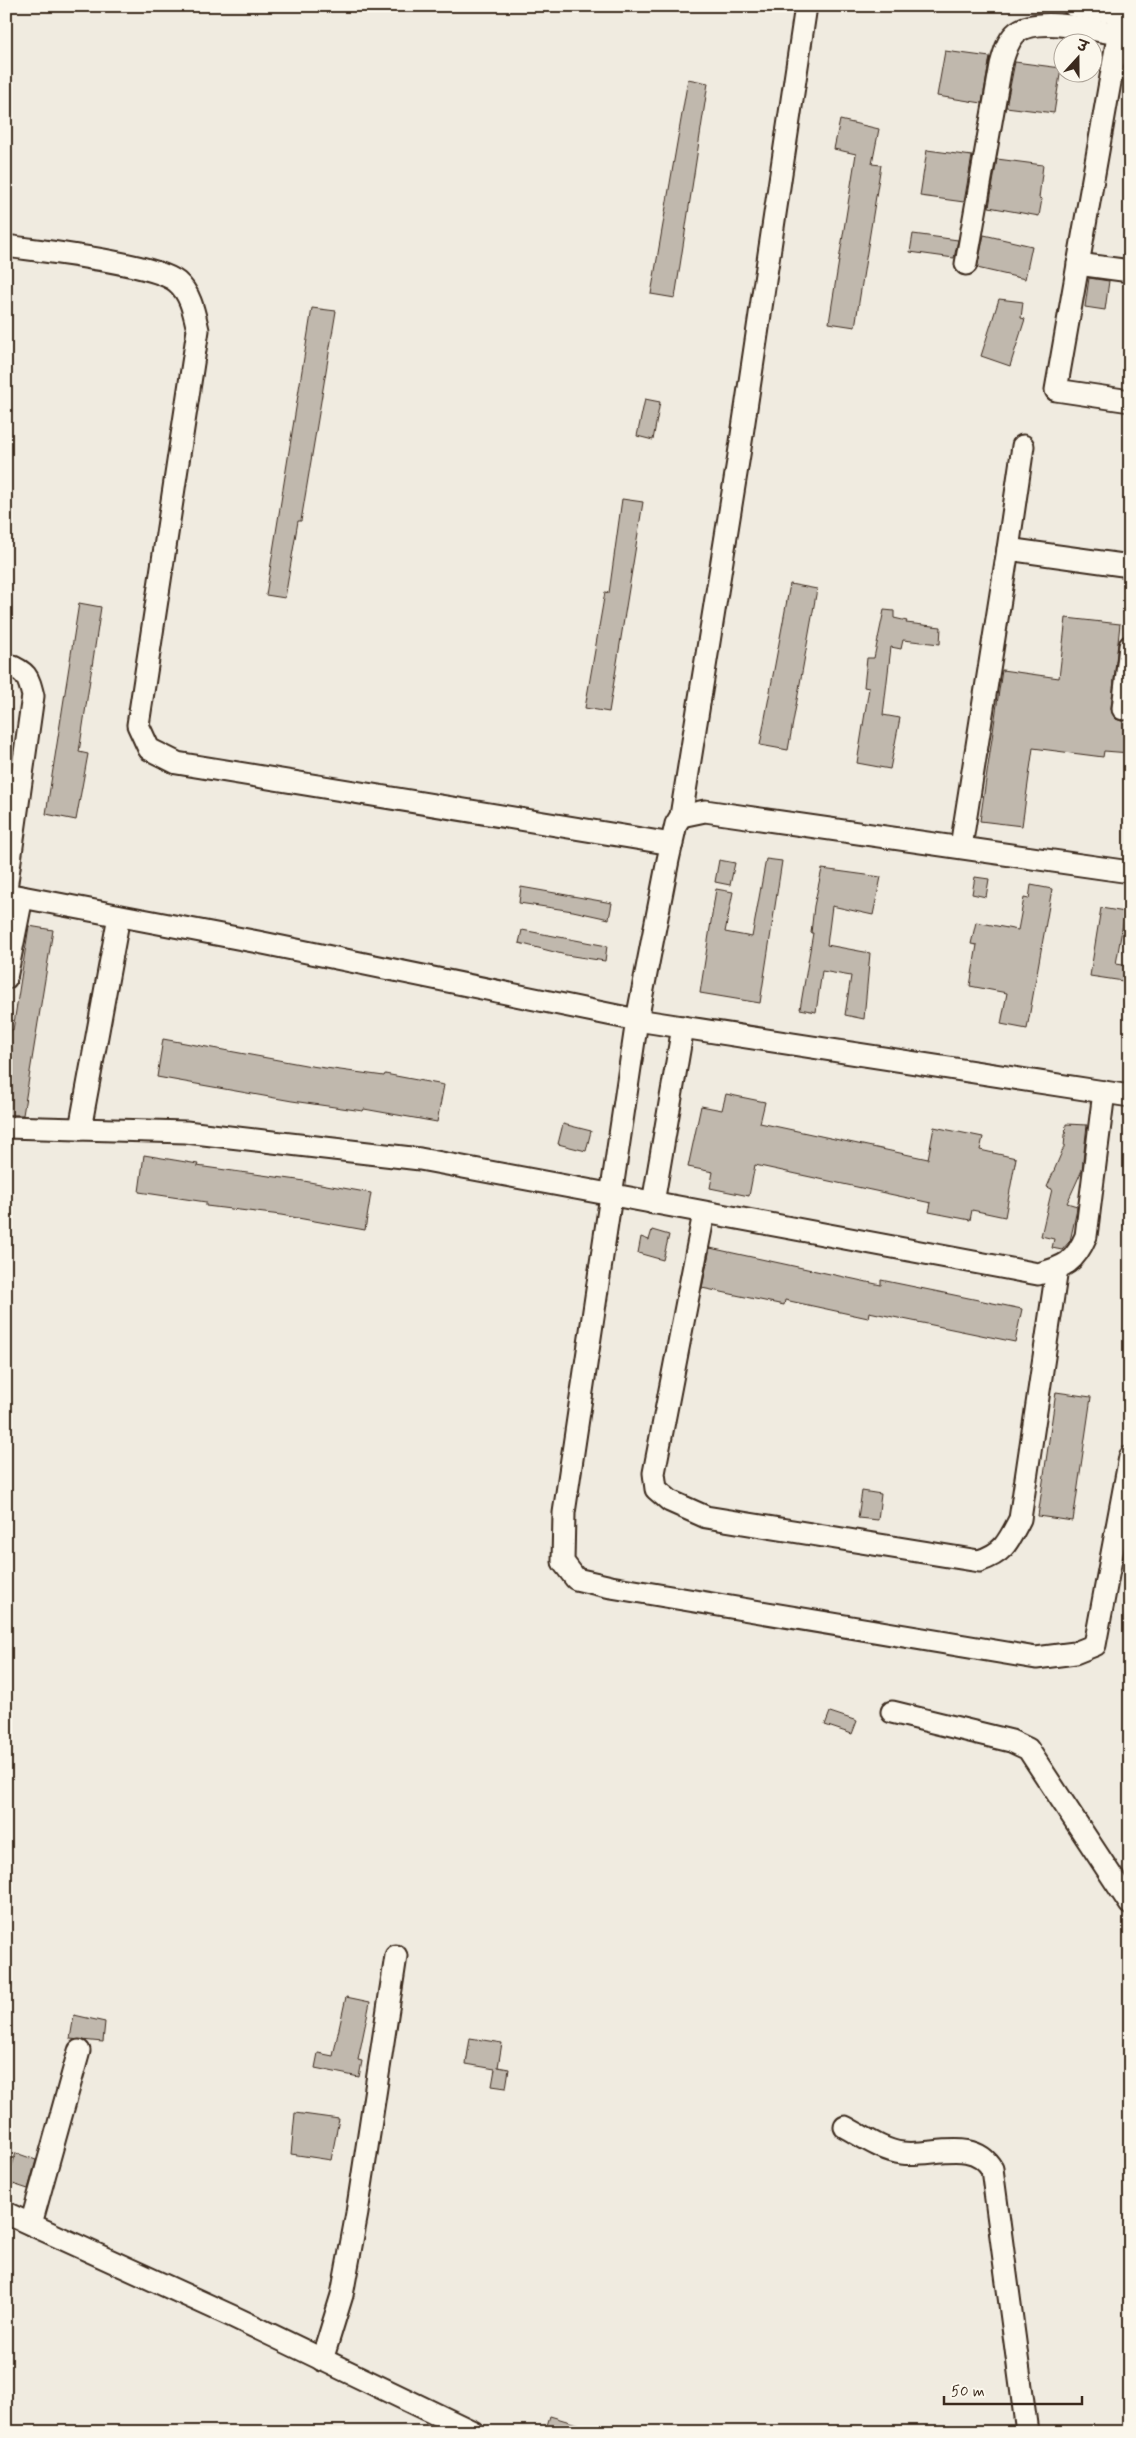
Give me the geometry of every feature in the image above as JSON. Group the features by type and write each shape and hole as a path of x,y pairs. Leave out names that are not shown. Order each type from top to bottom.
{"street":[{"path":"806,6 737,465 681,816 676,824 637,1020 564,1513 563,1562 576,1579 611,1587 1036,1658 1075,1653 1095,1645 1130,1457"},
{"path":"1074,6 1123,21"},
{"path":"1123,21 1056,390 1130,401"},
{"path":"966,264 1001,65 1007,45 1022,28 1035,24 1123,21"},
{"path":"6,246 153,270 177,282 191,302 198,330 138,725 149,749 177,763 672,844"},
{"path":"1078,264 1130,272"},
{"path":"961,847 1023,446"},
{"path":"1008,549 1130,566"},
{"path":"1122,709 1130,646"},
{"path":"6,664 18,668 28,676 33,696 12,893 6,978"},
{"path":"681,816 705,811 1130,872"},
{"path":"12,893 637,1020 1130,1096"},
{"path":"80,1129 119,916"},
{"path":"653,1203 683,1027"},
{"path":"6,1127 186,1132 300,1144 420,1160 1038,1274 1057,1270 1078,1254 1086,1236 1104,1092"},
{"path":"704,1212 654,1473 656,1489 670,1501 706,1517 979,1562 997,1556 1008,1542 1020,1519 1057,1270"},
{"path":"892,1712 1012,1741 1028,1749 1045,1772 1130,1904"},
{"path":"322,2360 337,2314 345,2277 396,1956"},
{"path":"31,2224 79,2051"},
{"path":"845,2127 901,2153 969,2151 987,2160 992,2169 1027,2432"},
{"path":"6,2213 234,2317 473,2432"}],"building":[{"path":"945,51 990,57 982,103 937,96"},
{"path":"1015,62 1054,67 1054,82 1059,82 1054,113 1006,107"},
{"path":"688,79 708,83 675,298 651,294"},
{"path":"840,120 879,129 872,164 881,165 855,327 829,323 856,154 834,149"},
{"path":"927,150 972,156 964,202 920,196"},
{"path":"997,159 1043,165 1039,198 1042,199 1039,216 989,207"},
{"path":"913,234 958,240 954,258 910,252"},
{"path":"984,235 1032,246 1025,279 977,268"},
{"path":"1089,278 1109,281 1105,310 1085,307"},
{"path":"999,299 1023,302 1021,318 1025,319 1010,366 981,356"},
{"path":"312,308 336,311 301,521 298,521 285,598 266,595"},
{"path":"645,399 660,402 653,440 637,436"},
{"path":"622,499 643,502 609,712 585,708 605,592 609,593"},
{"path":"790,584 817,589 788,750 760,745"},
{"path":"79,603 101,607 79,752 88,754 76,820 46,814"},
{"path":"884,610 894,611 894,618 907,621 906,623 941,627 940,644 903,640 901,649 891,647 883,715 900,718 890,769 857,763 869,688 864,687 867,658 874,658"},
{"path":"1066,618 1120,624 1111,708 1116,719 1122,721 1130,719 1130,753 1104,751 1103,757 1033,748 1022,826 980,821 1002,670 1059,678"},
{"path":"766,859 782,861 760,1003 700,993 716,889 733,892 725,932 752,937"},
{"path":"719,860 735,863 730,885 715,882"},
{"path":"822,869 881,877 873,915 832,906 827,945 870,953 864,1019 845,1015 851,976 822,971 816,1012 800,1009 813,933 811,933 814,906"},
{"path":"975,877 989,879 986,897 972,894"},
{"path":"1031,885 1052,889 1027,1029 1001,1024 1007,993 970,986 977,945 971,944 976,922 1018,930 1024,898 1029,899"},
{"path":"521,887 612,903 609,919 573,911 519,903"},
{"path":"1101,908 1125,912 1116,964 1130,966 1130,982 1090,976"},
{"path":"29,926 53,930 23,1115 6,1115 6,1060 11,1029 13,1030"},
{"path":"522,930 607,946 605,961 566,955 519,943"},
{"path":"163,1039 311,1066 384,1076 385,1074 444,1085 437,1122 364,1109 363,1111 292,1101 157,1077"},
{"path":"726,1094 765,1102 760,1123 928,1159 934,1127 983,1137 980,1150 1016,1158 1005,1217 972,1210 970,1220 929,1212 931,1203 755,1165 749,1196 710,1188 713,1172 688,1167 701,1106 722,1110"},
{"path":"563,1124 591,1131 586,1151 558,1144"},
{"path":"1066,1124 1087,1125 1082,1170 1067,1203 1077,1206 1076,1214 1070,1241 1062,1250 1052,1248 1054,1239 1041,1236 1052,1189 1047,1187 1064,1147"},
{"path":"144,1155 198,1164 197,1166 298,1180 371,1193 365,1230 281,1215 206,1206 206,1202 139,1192"},
{"path":"652,1230 669,1235 663,1260 638,1253 641,1237 649,1240"},
{"path":"710,1248 881,1285 881,1280 1022,1309 1015,1342 869,1312 868,1318 785,1300 784,1305 702,1288"},
{"path":"1056,1392 1091,1397 1073,1521 1038,1516"},
{"path":"862,1491 881,1494 878,1520 858,1518"},
{"path":"830,1712 857,1721 852,1734 825,1725"},
{"path":"346,1997 370,2002 358,2060 362,2061 359,2077 315,2068 318,2053 333,2056"},
{"path":"74,2015 105,2022 103,2042 70,2039"},
{"path":"470,2038 502,2043 498,2067 509,2069 506,2088 492,2086 495,2069 466,2064"},
{"path":"295,2113 339,2119 331,2160 291,2154"},
{"path":"16,2153 36,2160 28,2189 7,2182"},
{"path":"550,2416 590,2428 589,2432 545,2432"}]}
